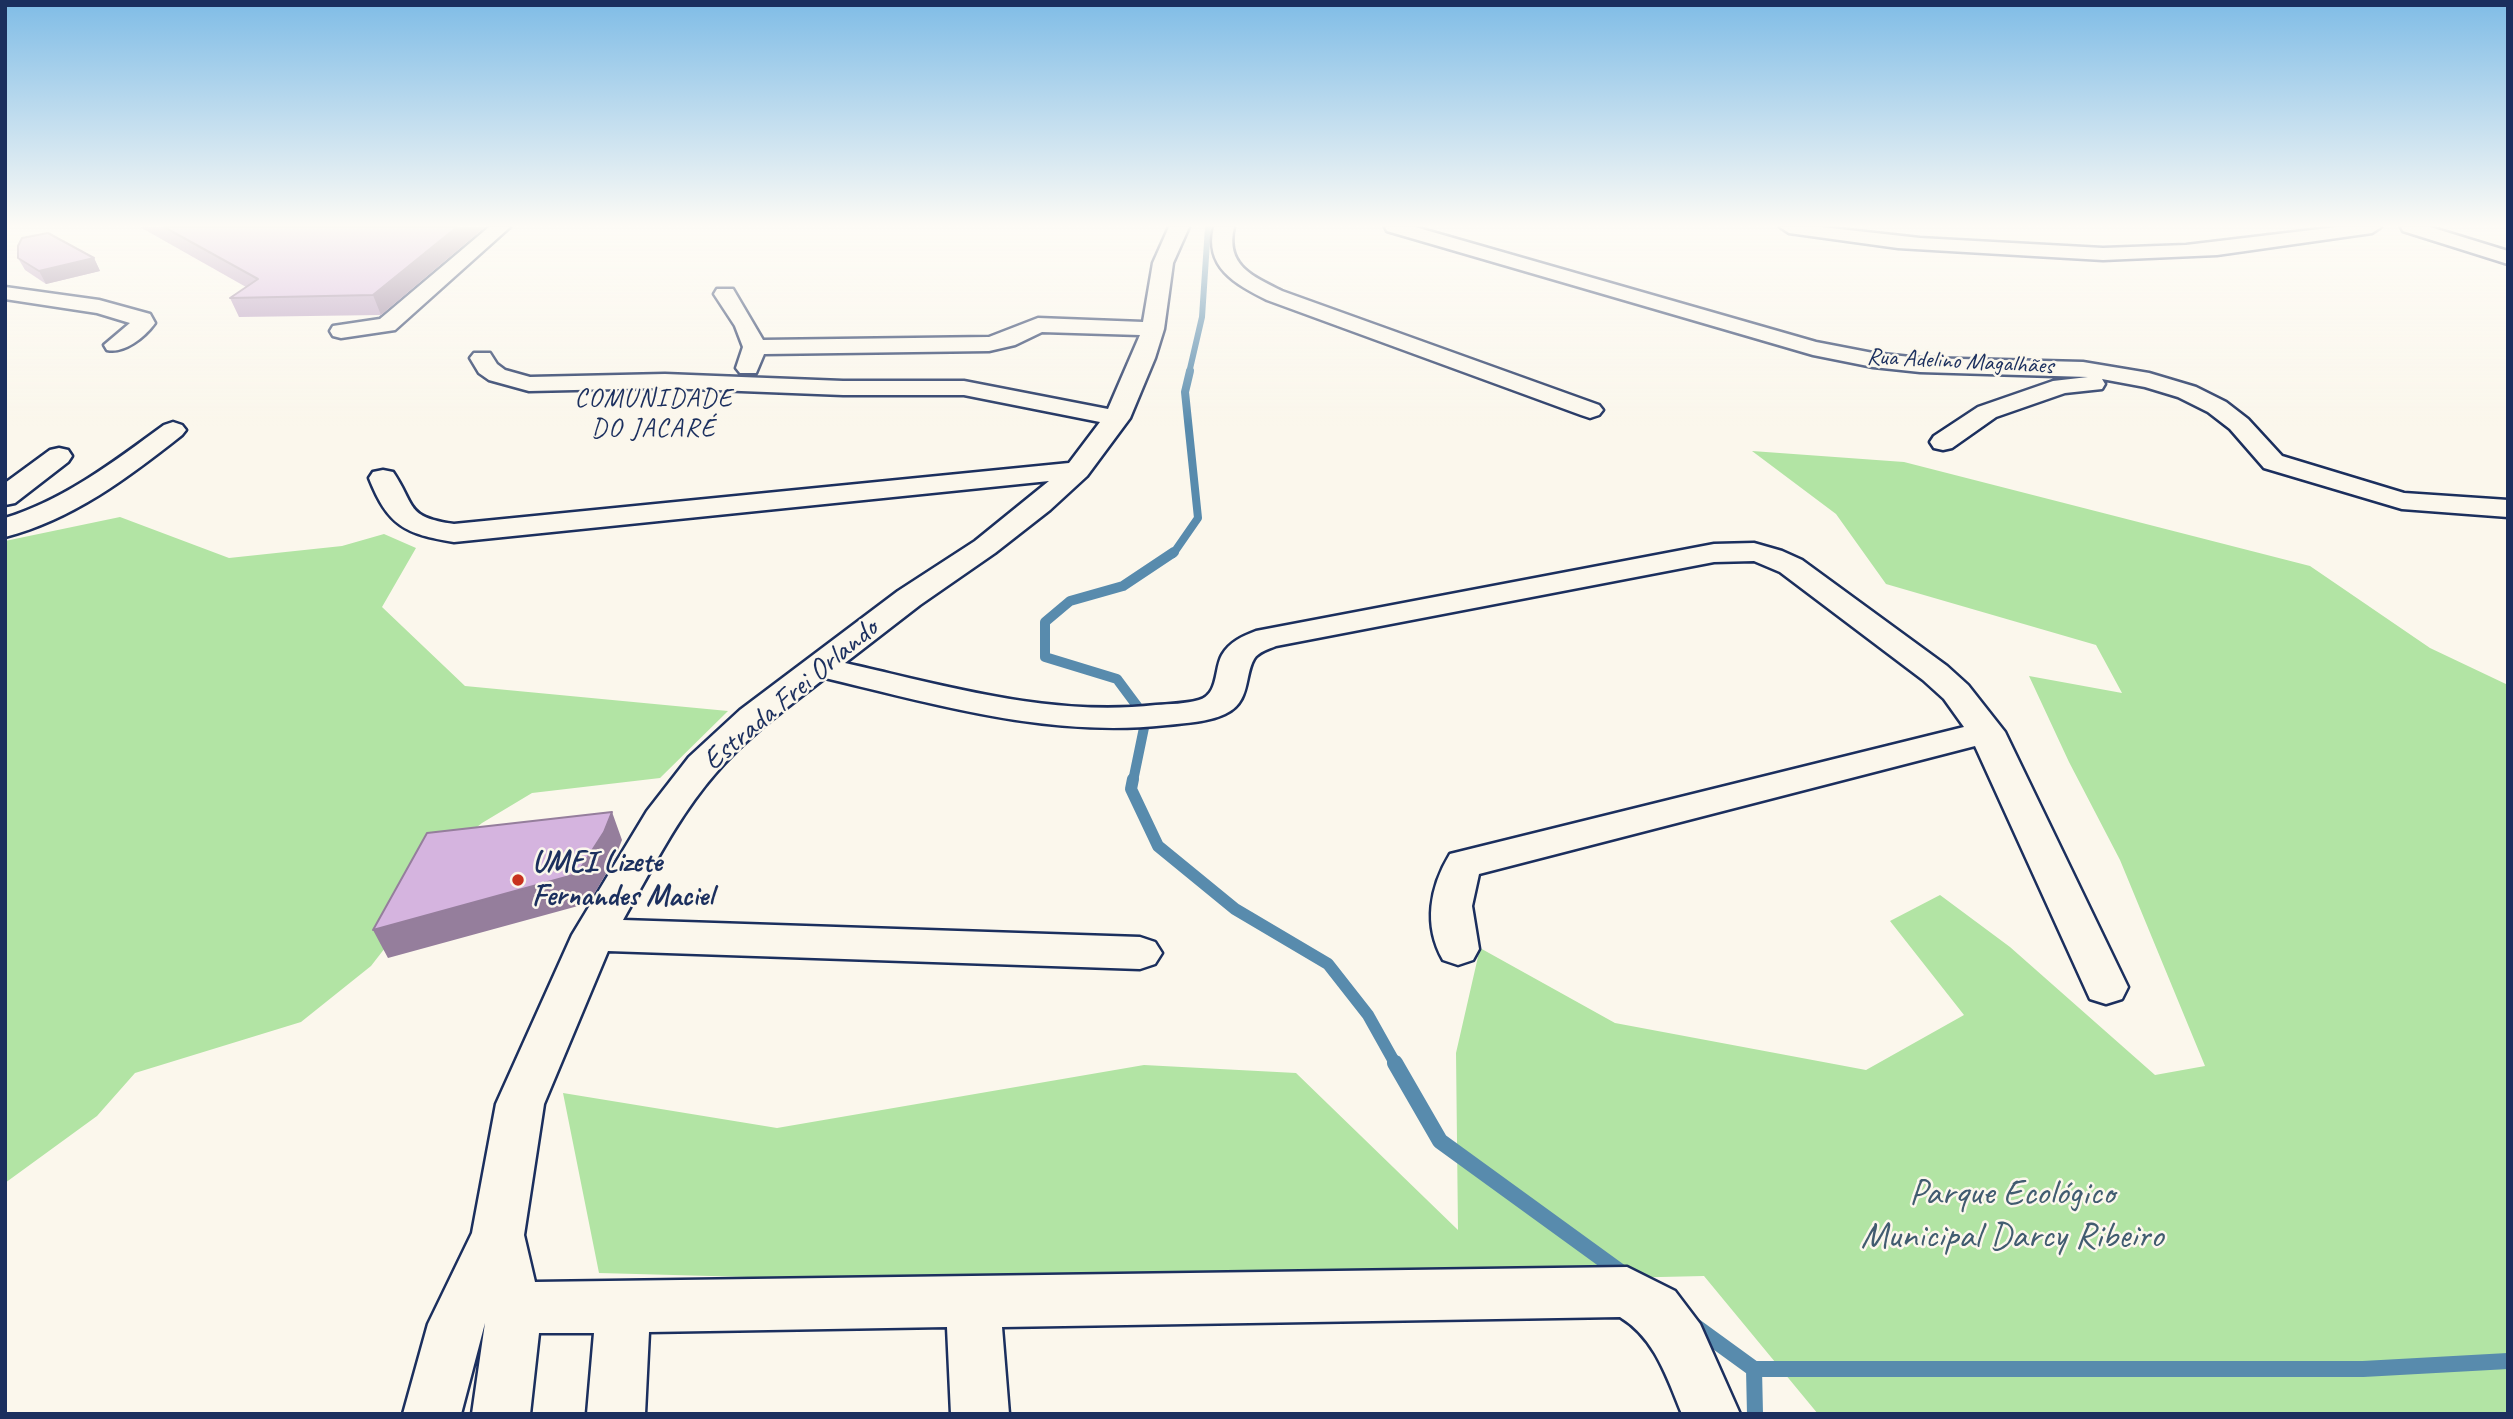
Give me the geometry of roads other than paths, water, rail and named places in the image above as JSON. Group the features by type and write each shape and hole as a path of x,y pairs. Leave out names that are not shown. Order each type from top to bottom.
{"street":[{"path":"6,293 99,307 142,319 144,323 140,328 116,345"},
{"path":"341,331 387,325 424,293"},
{"name":"Estrada Frei Orlando","path":"432,1414 456,1324 498,1236 520,1104 593,935 661,820 702,765 752,718 909,598 985,547 1040,505 1077,470 1117,418 1153,329 1158,293"},
{"path":"1270,293 1590,410"},
{"name":"Rua Adelino Magalhães","path":"1626,293 1825,350 1920,365 2083,369 2149,380 2187,392 2217,407 2239,424 2273,462 2402,500 2508,509"},
{"path":"725,294 746,326 755,347 742,384"},
{"path":"755,347 989,344 1007,340 1030,327 1046,325 1153,329"},
{"path":"482,358 487,368 497,375 529,384 664,381 964,388 1117,418"},
{"path":"1943,442 1987,412 2062,386 2149,380"},
{"path":"5,528 73,497 117,471 173,430"},
{"path":"5,497 59,456"},
{"path":"383,478 393,506 407,521 427,530 454,533 1077,470"},
{"path":"819,667 969,703 1033,714 1113,719 1157,717 1206,709 1220,702 1234,678 1237,657 1250,645 1268,638 1741,550 1772,555 1791,566 1935,673 1956,692 1987,732 2106,987"},
{"path":"1458,950 1450,903 1454,881 1464,864 1987,732"},
{"path":"593,935 1140,953"},
{"name":"Estrada Frei Orlando","path":"498,1236 514,1308 501,1414"},
{"path":"514,1308 1627,1292 1656,1309 1680,1343 1711,1414"},
{"path":"974,1301 981,1414"},
{"path":"616,1414 623,1307"}],"waterway":[{"path":"1189,373 1202,317 1204,293"},
{"path":"1173,554 1198,518 1185,392 1190,371"},
{"path":"1133,781 1146,718 1117,679 1045,657 1045,622 1070,601 1123,586 1174,552"},
{"path":"1133,779 1131,789 1158,846 1235,909 1328,964 1368,1015 1396,1065"},
{"path":"1395,1063 1440,1141 1626,1276"},
{"path":"1692,1324 1754,1369"},
{"path":"1754,1369 2363,1369 2508,1361"},
{"path":"1754,1369 1755,1414"}],"place":[{"name":"UMEI Lizete Fernandes Maciel","path":"518,880"}],"district":[{"name":"COMUNIDADE DO JACARÉ","path":"654,414"}],"park label":[{"name":"Parque Ecológico Municipal Darcy Ribeiro","path":"2012,1216"}]}
